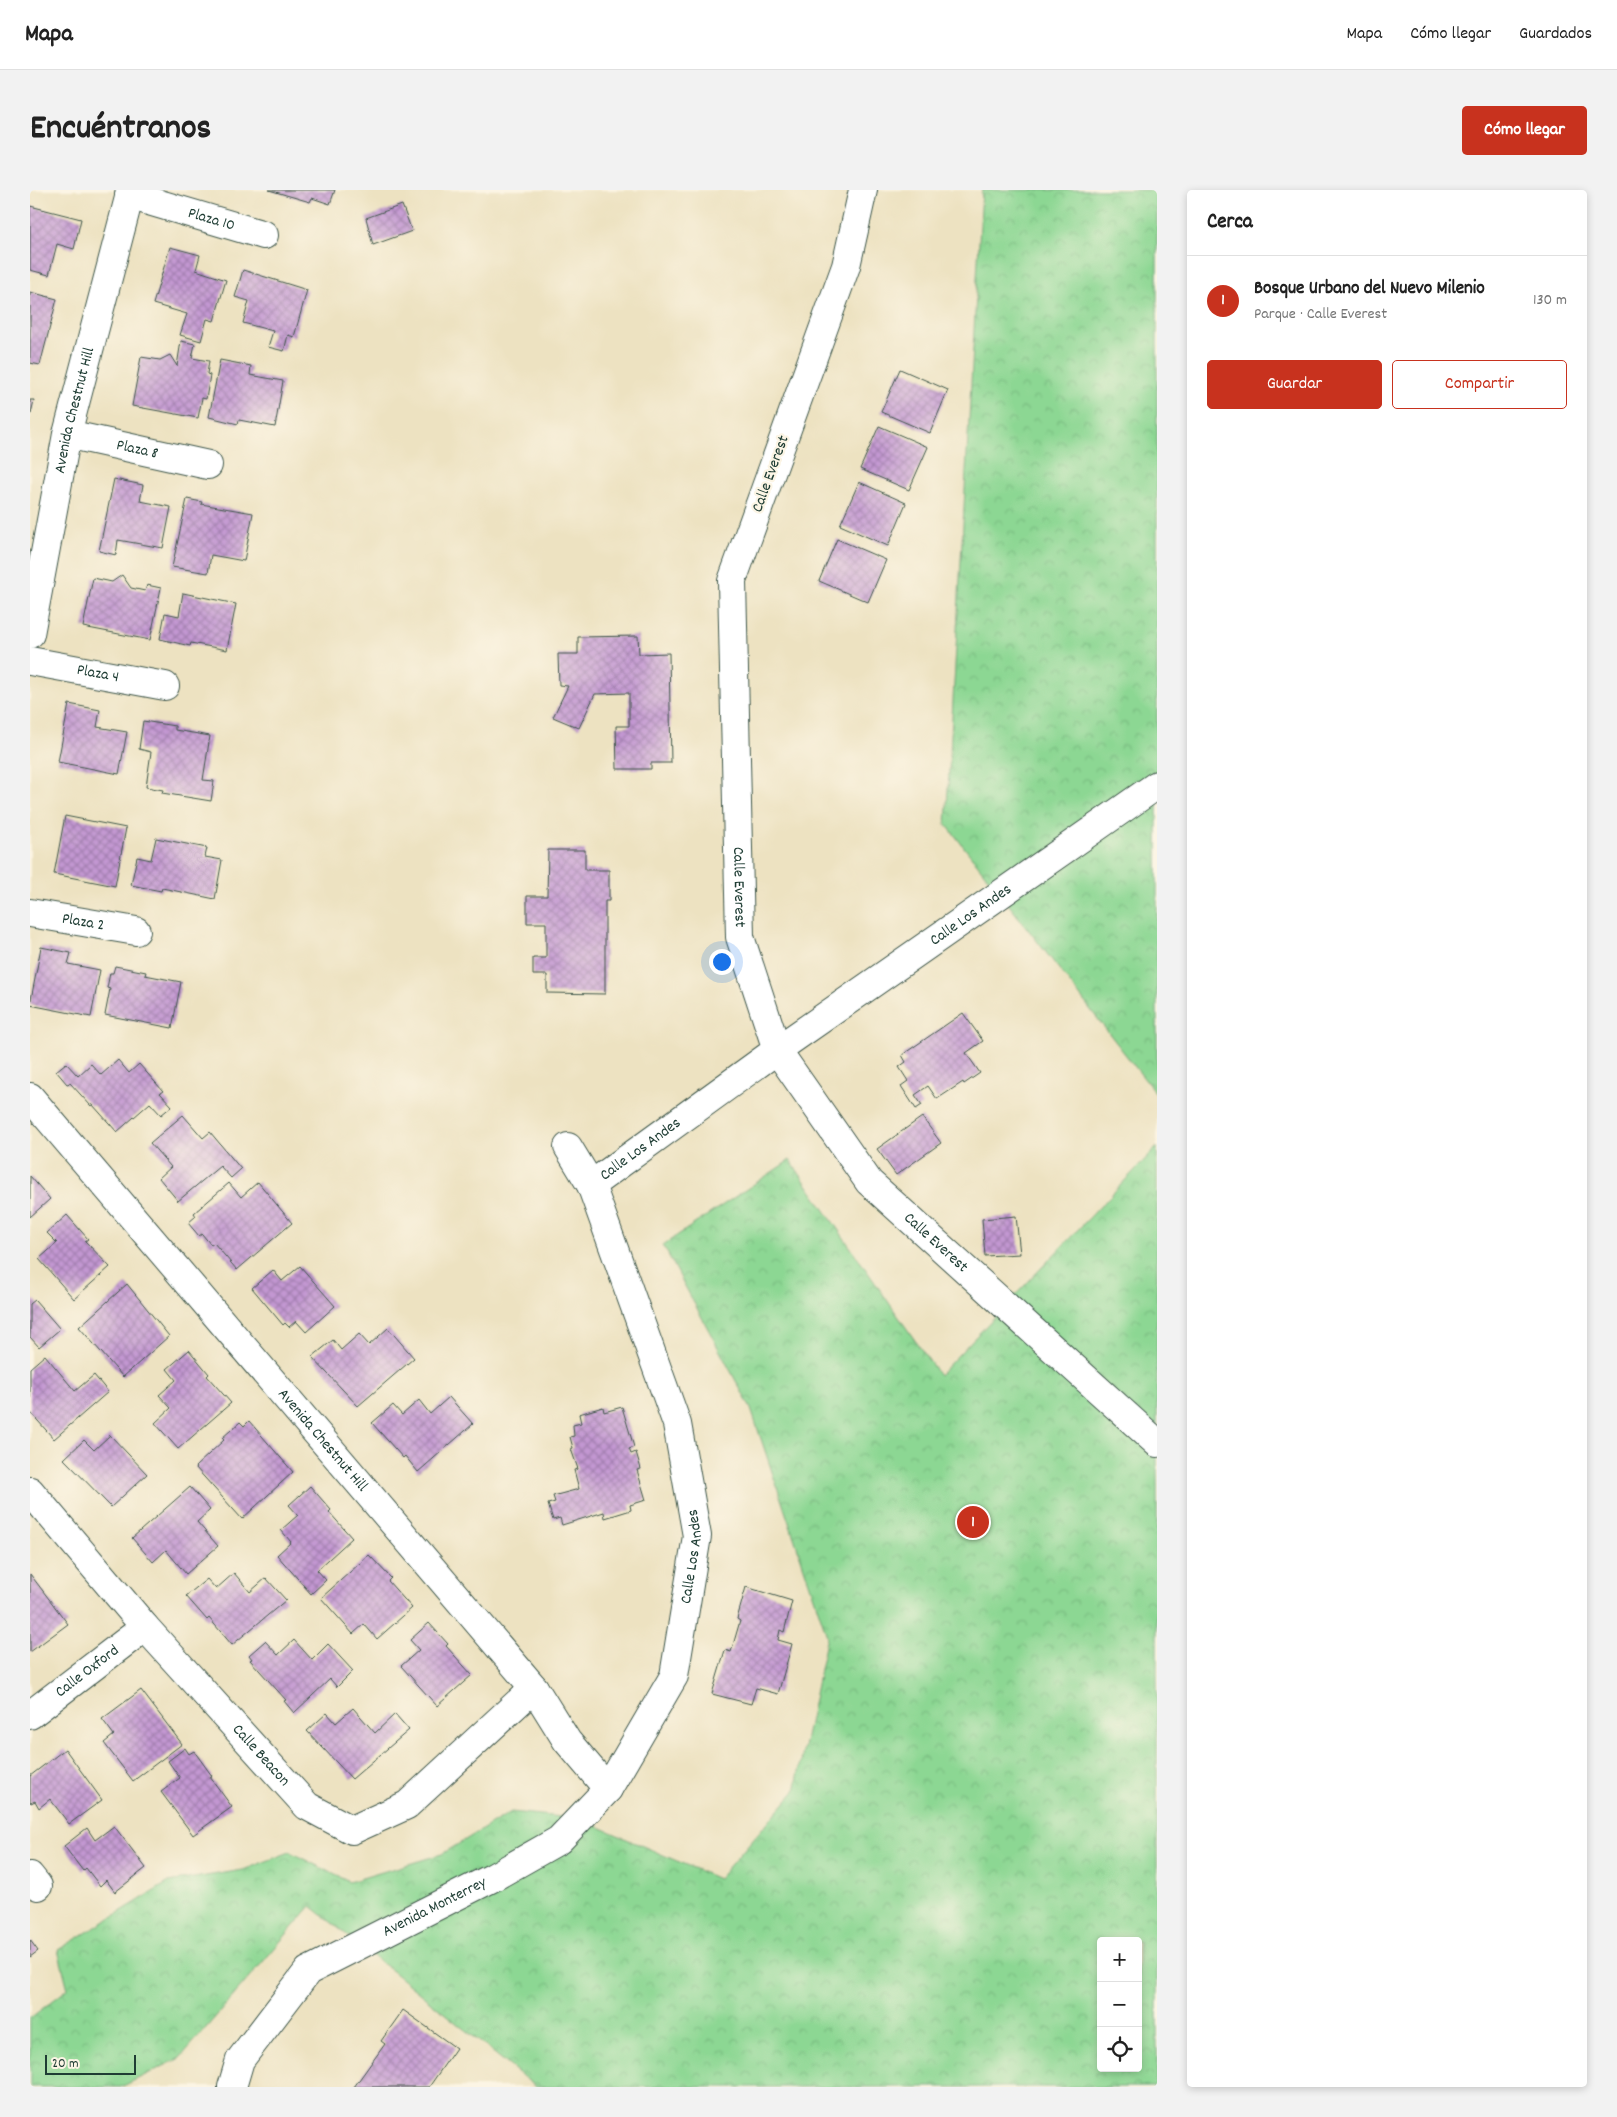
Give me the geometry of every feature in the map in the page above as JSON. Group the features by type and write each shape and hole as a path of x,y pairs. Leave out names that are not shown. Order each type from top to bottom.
{"street":[{"name":"Calle Everest","path":"863,190 846,266 732,580 740,937 778,1050 869,1182 1157,1443"},
{"name":"Plaza 10","path":"130,193 264,235"},
{"name":"Avenida Chestnut Hill","path":"30,634 67,434 130,193"},
{"name":"Plaza 8","path":"67,434 208,465"},
{"name":"Plaza 4","path":"30,661 165,686"},
{"name":"Calle Los Andes","path":"643,1728 674,1676 697,1536 677,1424 591,1185 778,1050 1157,785"},
{"name":"Plaza 2","path":"30,913 136,931"},
{"name":"Avenida Chestnut Hill","path":"30,1097 534,1688 567,1741 608,1789"},
{"path":"568,1147 591,1185"},
{"name":"Calle Beacon","path":"30,1492 145,1627 307,1806 352,1830 407,1805 534,1688"},
{"name":"Calle Oxford","path":"30,1714 145,1627"},
{"name":"Avenida Monterrey","path":"232,2087 240,2060 308,1971 492,1878 559,1840 608,1789 643,1728"}],"green space":[{"path":"982,190 1157,190 1157,1095 946,824"},
{"path":"1157,1147 1157,2087 536,2087 311,1906 180,2058 121,2087 30,2087 30,2018 68,1989 58,1950 169,1882 243,1870 290,1852 349,1882 442,1854 511,1812 581,1819 718,1879 795,1791 827,1636 751,1409 663,1245 790,1160 939,1375"}],"building":[{"path":"269,190 335,190 330,204 312,198 310,202"},
{"path":"402,205 412,231 373,245 366,218"},
{"path":"30,206 81,219 74,249 57,244 49,275 30,270"},
{"path":"170,247 200,255 196,270 226,280 214,321 207,319 201,341 180,335 187,314 153,304"},
{"path":"243,270 307,290 294,337 288,335 284,351 268,347 273,331 243,323 249,301 235,297"},
{"path":"30,292 57,299 40,365 30,363"},
{"path":"181,341 195,344 192,358 209,361 207,374 210,375 206,399 202,398 198,418 132,406 141,357 160,360 170,355 177,366"},
{"path":"220,360 251,366 250,375 283,381 275,427 239,420 238,424 209,417"},
{"path":"900,369 948,390 930,433 881,412"},
{"path":"30,400 34,400 31,414 30,414"},
{"path":"879,426 928,447 909,490 860,469"},
{"path":"114,479 143,485 140,501 171,507 163,548 118,540 116,555 99,551"},
{"path":"859,482 906,503 888,546 840,525"},
{"path":"187,499 202,502 201,504 253,513 244,561 211,555 208,573 172,567"},
{"path":"837,539 886,560 868,602 819,581"},
{"path":"122,575 131,588 145,591 147,585 161,588 150,640 83,627 93,578 112,582"},
{"path":"183,593 236,604 227,650 191,643 190,646 160,639 165,613 179,616"},
{"path":"638,636 639,654 669,653 671,763 651,763 651,769 617,769 616,726 629,726 629,693 595,694 579,728 553,717 568,686 559,685 558,654 578,654 578,637"},
{"path":"69,704 100,710 97,727 127,732 119,774 58,762"},
{"path":"143,721 175,726 175,730 210,736 203,780 214,781 211,801 162,793 163,790 146,787 151,752 139,749"},
{"path":"65,816 126,828 115,886 54,874"},
{"path":"156,838 207,848 205,857 222,860 215,899 162,888 161,891 131,885 137,857 151,860"},
{"path":"548,850 585,850 585,870 609,870 609,901 605,901 605,994 547,993 547,975 533,975 533,958 546,958 546,923 527,923 527,896 547,896"},
{"path":"41,947 71,953 68,964 100,970 91,1017 30,1005"},
{"path":"115,966 146,972 145,975 181,982 172,1028 105,1015 110,989 107,988 110,973 113,973"},
{"path":"963,1013 983,1041 966,1053 980,1073 937,1099 928,1086 915,1095 922,1105 916,1109 901,1086 908,1081 899,1067 906,1062 902,1055"},
{"path":"118,1060 129,1073 139,1064 163,1091 160,1093 172,1106 161,1115 150,1103 117,1132 92,1104 91,1106 56,1071 66,1063 78,1076 91,1064 101,1075"},
{"path":"183,1115 203,1138 210,1132 241,1169 231,1178 220,1166 178,1201 159,1178 171,1167 150,1143"},
{"path":"922,1117 941,1143 896,1175 877,1149"},
{"path":"30,1176 50,1199 30,1217"},
{"path":"258,1182 292,1223 237,1270 214,1243 211,1245 202,1234 199,1236 188,1223 196,1216 194,1213 229,1183 241,1197"},
{"path":"67,1215 88,1239 85,1241 110,1267 74,1299 39,1259 57,1243 47,1233"},
{"path":"1016,1216 1020,1254 985,1256 982,1219"},
{"path":"300,1266 335,1306 306,1332 296,1321 289,1327 285,1323 283,1325 252,1288 273,1270 282,1281"},
{"path":"127,1284 169,1336 123,1377 79,1327"},
{"path":"35,1300 60,1329 39,1347 30,1337 30,1304"},
{"path":"388,1328 414,1358 358,1406 312,1357 333,1340 341,1350 359,1334 369,1345"},
{"path":"189,1350 209,1374 207,1376 231,1403 178,1449 155,1423 171,1408 159,1395 176,1380 167,1369"},
{"path":"45,1355 75,1391 94,1375 108,1392 54,1439 30,1412 30,1368"},
{"path":"449,1397 473,1424 418,1472 372,1423 393,1405 402,1415 419,1400 430,1414"},
{"path":"603,1407 604,1412 622,1407 634,1447 629,1449 631,1454 636,1452 641,1469 637,1470 646,1500 630,1505 631,1510 605,1518 604,1512 562,1525 560,1518 553,1520 548,1504 555,1502 553,1496 579,1489 574,1470 578,1469 571,1449 573,1448 570,1437 574,1436 573,1425 581,1423 579,1414"},
{"path":"249,1421 293,1472 242,1519 195,1467 240,1422 244,1426"},
{"path":"110,1435 147,1474 111,1507 64,1459 84,1440 94,1450"},
{"path":"310,1486 331,1510 329,1512 352,1538 317,1570 326,1580 311,1594 277,1555 291,1542 281,1530 298,1515 289,1505"},
{"path":"190,1487 210,1510 197,1522 218,1546 186,1574 166,1550 153,1562 132,1538"},
{"path":"369,1555 391,1578 388,1581 412,1608 377,1639 364,1624 353,1634 321,1598"},
{"path":"234,1573 250,1592 266,1578 286,1600 232,1645 209,1618 207,1620 186,1596 207,1579 216,1589"},
{"path":"30,1574 68,1624 30,1652"},
{"path":"746,1587 792,1601 784,1632 780,1630 778,1640 792,1644 778,1694 756,1688 751,1704 712,1694 725,1650 731,1652 740,1621 737,1619"},
{"path":"429,1623 448,1644 446,1646 472,1675 437,1706 401,1666 419,1650 410,1640"},
{"path":"294,1640 312,1660 328,1644 353,1671 337,1687 330,1679 294,1713 284,1701 286,1700 250,1660 252,1659 249,1655 265,1641 278,1655"},
{"path":"141,1690 182,1744 133,1781 104,1743 114,1735 102,1719"},
{"path":"353,1708 375,1733 395,1714 409,1730 352,1779 307,1731 327,1713 336,1723"},
{"path":"185,1748 189,1754 194,1751 232,1807 193,1835 161,1792 180,1778 168,1761"},
{"path":"65,1749 102,1800 69,1824 50,1799 39,1808 35,1801 30,1802 30,1776"},
{"path":"114,1826 146,1868 115,1892 106,1880 100,1886 86,1868 83,1871 64,1846 87,1828 95,1840"},
{"path":"30,1940 38,1951 30,1957"},
{"path":"403,2010 456,2048 429,2087 354,2087 385,2044 381,2041"}],"place":[{"name":"Bosque Urbano del Nuevo Milenio","path":"973,1522"}]}
